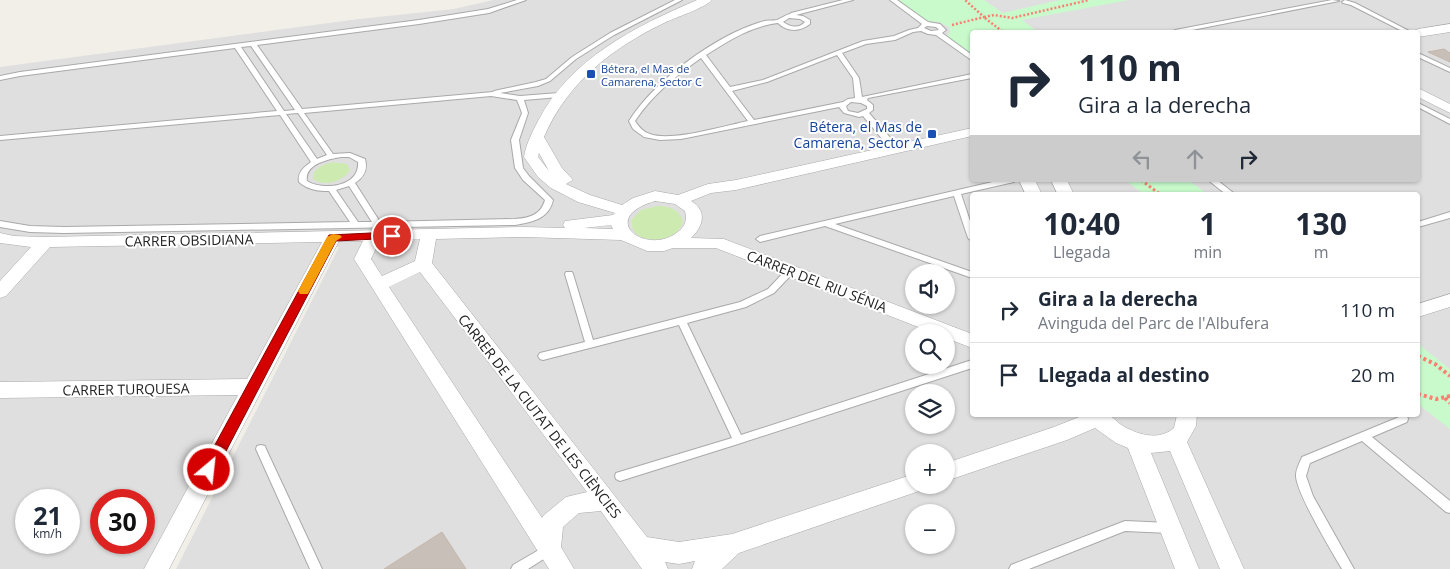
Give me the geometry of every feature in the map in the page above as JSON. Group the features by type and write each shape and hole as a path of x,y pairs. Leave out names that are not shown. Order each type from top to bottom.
{"street":[{"path":"626,210 584,200 546,178 531,157 532,148 546,115 559,96 582,70 636,33 679,11 706,0"},
{"path":"1420,33 1450,28"},
{"path":"1420,93 1450,109"},
{"path":"679,200 708,189 736,185 970,132"},
{"path":"537,137 543,144 551,164 560,176 572,186 588,193 616,200 626,210"},
{"path":"626,210 619,227 624,235 646,245 673,243 686,236 693,229 695,216 711,197 736,185"},
{"path":"524,232 563,226 626,210 655,196 679,200 689,206 695,216"},
{"path":"563,226 577,214 584,200"},
{"name":"CARRER DEL RIU SÉNIA","path":"695,216 718,243"},
{"path":"375,230 362,259 562,569"},
{"name":"CARRER OBSIDIANA","path":"0,238 14,241 45,242 333,237 375,230 429,235 524,232"},
{"path":"524,232 624,235"},
{"path":"379,284 423,264 429,235"},
{"path":"156,569 333,237"},
{"path":"0,292 45,242"},
{"name":"CARRER DEL RIU SÉNIA","path":"673,243 718,243 970,340"},
{"name":"CARRER DE LA CIUTAT DE LES CIÈNCIES","path":"423,264 606,500 656,569"},
{"path":"1420,310 1450,300"},
{"name":"CARRER TURQUESA","path":"0,390 253,387"},
{"path":"955,469 1060,434 1095,417"},
{"path":"1098,417 1114,432 1136,441 1157,444 1176,439 1184,431 1187,417"},
{"path":"1176,439 1232,569"},
{"path":"1136,441 1187,569"},
{"path":"640,547 679,553 732,545 905,486"},
{"path":"549,549 552,522 574,504 606,500"},
{"path":"704,569 732,545"}],"lane":[{"path":"0,78 468,15 523,0"},
{"path":"0,138 491,94 548,80 574,58 612,34 679,0"},
{"path":"850,0 822,6 783,18 780,21 761,24 702,55 692,61 644,103 632,121 634,127 646,136 659,138 681,137 843,104 850,100 861,100 865,97 970,76"},
{"path":"893,0 929,33 938,33 970,57"},
{"path":"1185,30 1334,0 1348,1 1404,30"},
{"path":"806,20 822,6"},
{"path":"790,16 801,17 806,20"},
{"path":"780,21 783,26 796,28 806,26 808,21 806,20"},
{"path":"727,90 765,81 865,42 895,38 924,27"},
{"path":"253,44 331,156"},
{"path":"237,46 315,162"},
{"path":"839,53 856,78 861,100 870,107 866,113"},
{"path":"702,55 752,122"},
{"path":"1420,56 1450,70"},
{"path":"491,94 520,98 559,96"},
{"path":"0,224 30,229 64,230 356,225 375,230 530,220 541,216 549,208 550,200 526,178 519,168 515,140 525,112 520,98"},
{"path":"843,104 843,109 850,114 866,113"},
{"path":"1420,106 1450,122"},
{"path":"866,113 896,150"},
{"path":"350,155 362,161 363,172 351,183 332,189 314,189 303,182 304,172 315,162 331,156 350,155"},
{"path":"760,239 1003,182"},
{"path":"1215,182 1228,192"},
{"path":"351,183 375,230"},
{"path":"332,189 356,225"},
{"path":"957,193 970,232"},
{"path":"1420,224 1450,215"},
{"path":"827,224 970,275"},
{"path":"543,356 743,305 771,291 790,271"},
{"path":"570,274 590,344"},
{"path":"682,321 738,440"},
{"path":"620,476 970,365"},
{"path":"1348,569 1308,498 1301,476 1306,460 1403,419"},
{"path":"1363,436 1450,508"},
{"path":"261,448 316,569"},
{"path":"1015,569 1125,526 1171,528"},
{"path":"517,569 549,549"}],"path":[{"path":"965,0 1000,30"},
{"path":"946,26 994,15 1012,18 1089,0"},
{"path":"1144,182 1158,192"},
{"path":"1420,357 1435,364 1450,376"},
{"path":"1420,395 1436,399 1448,397 1450,403"}],"shaded area":[{"path":"493,0 1450,0 1450,569 176,569 339,247 327,247 150,569 0,569 0,67 359,19 454,9"}],"green space":[{"path":"898,0 984,0 1003,13 1060,0 1129,0 1022,20 1035,30 970,30 970,55 946,37 950,32 949,27 939,22 927,21"},
{"path":"332,162 347,164 350,170 343,178 333,182 322,183 313,179 314,172 321,166"},
{"path":"1128,182 1191,182 1205,192 1141,192"},
{"path":"657,206 677,211 683,222 679,230 662,239 644,238 632,228 632,219 641,210"},
{"path":"1420,346 1450,369 1450,429 1420,406"}],"building":[{"path":"1444,49 1450,53 1450,62 1428,52"},
{"path":"442,532 466,569 384,569"}],"slow traffic":[{"path":"304,291 333,237 336,237"}],"place":[{"name":"Bétera, el Mas de Camarena, Sector C","path":"591,74"},
{"name":"Bétera, el Mas de Camarena, Sector A","path":"932,134"}],"route":[{"path":"209,470 333,237 392,236"}]}
